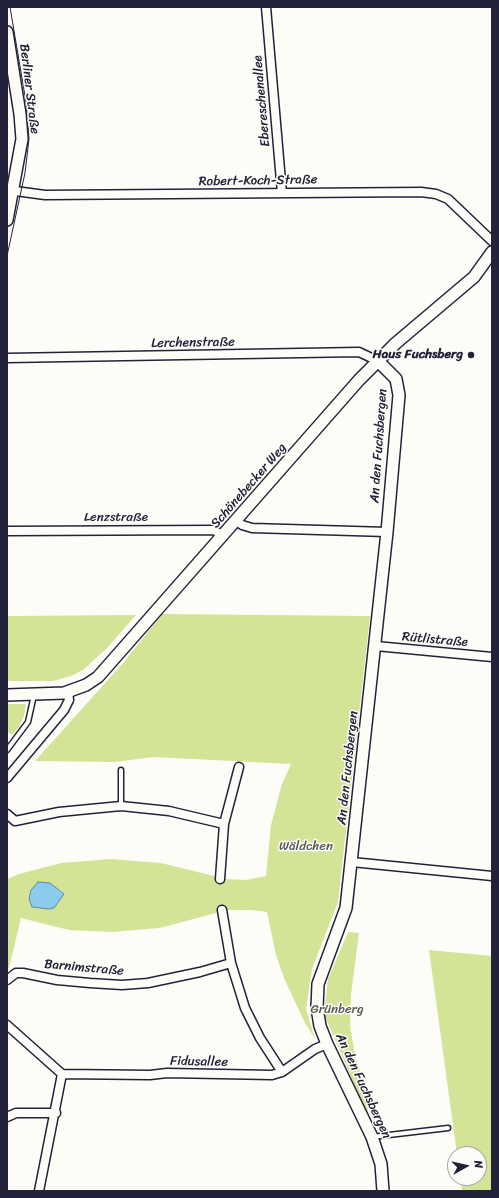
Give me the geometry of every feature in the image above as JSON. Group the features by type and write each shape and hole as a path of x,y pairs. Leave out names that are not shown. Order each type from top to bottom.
{"street":[{"name":"Ebereschenallee","path":"266,7 282,193"},
{"name":"Berliner Straße","path":"7,32 22,126 22,139 10,190 7,220"},
{"name":"Robert-Koch-Straße","path":"10,190 45,195 421,192 436,194 448,199 492,241"},
{"name":"Schönebecker Weg","path":"7,695 34,695 68,692 86,685 98,677 378,361 396,343 474,277 492,252"},
{"name":"Lerchenstraße","path":"7,358 359,352 378,361"},
{"name":"An den Fuchsbergen","path":"378,361 396,379 399,395 387,532 376,646 346,908 318,984 316,1008 320,1026 327,1044 372,1137 381,1164 383,1191"},
{"path":"237,520 242,525 252,528 387,532"},
{"name":"Lenzstraße","path":"7,531 214,530 223,536"},
{"name":"Rütlistraße","path":"376,646 492,656"},
{"path":"7,778 64,710 69,700 68,692"},
{"path":"220,880 224,824 239,767"},
{"path":"7,814 15,821 59,812 121,806 169,811 224,824"},
{"path":"352,862 492,876"},
{"path":"222,910 231,963 245,1008 260,1038 282,1072"},
{"name":"Barnimstraße","path":"7,980 16,973 23,973 57,980 90,983 142,983 186,976 231,963"},
{"path":"7,1025 62,1074 56,1113 39,1191"},
{"name":"Fidusallee","path":"62,1074 150,1075 167,1073 272,1075 282,1072 315,1049 327,1044"},
{"path":"7,1117 16,1113 56,1113"}],"lane":[{"path":"7,750 28,722 34,702 34,695"},
{"path":"121,770 121,806"},
{"path":"372,1137 448,1128"}],"green space":[{"name":"Wäldchen","path":"162,614 370,616 338,902 312,969 306,1009 315,1039 304,1021 284,978 276,955 267,912 227,910 160,928 111,932 69,930 21,918 7,971 7,879 19,874 61,863 110,859 161,863 226,879 246,880 266,876 271,825 282,784 291,764 154,757 114,762 35,761 124,662"},
{"path":"136,615 108,647 83,670 71,676 53,681 7,681 7,616"},
{"path":"7,704 26,704 24,716 19,727 12,735 7,731"},
{"name":"Grünberg","path":"348,932 359,933 351,995 350,1026 356,1060 367,1089 368,1116 324,1014 328,979"},
{"path":"429,950 492,956 492,1191 462,1191 461,1186 487,1186 487,1146 456,1146"}],"water":[{"path":"38,882 50,883 64,894 54,908 48,909 32,907 29,899 31,890"}],"tram line":[{"path":"7,256 25,173 29,139 26,102 10,7"}],"place":[{"name":"Haus Fuchsberg","path":"471,355"}]}
